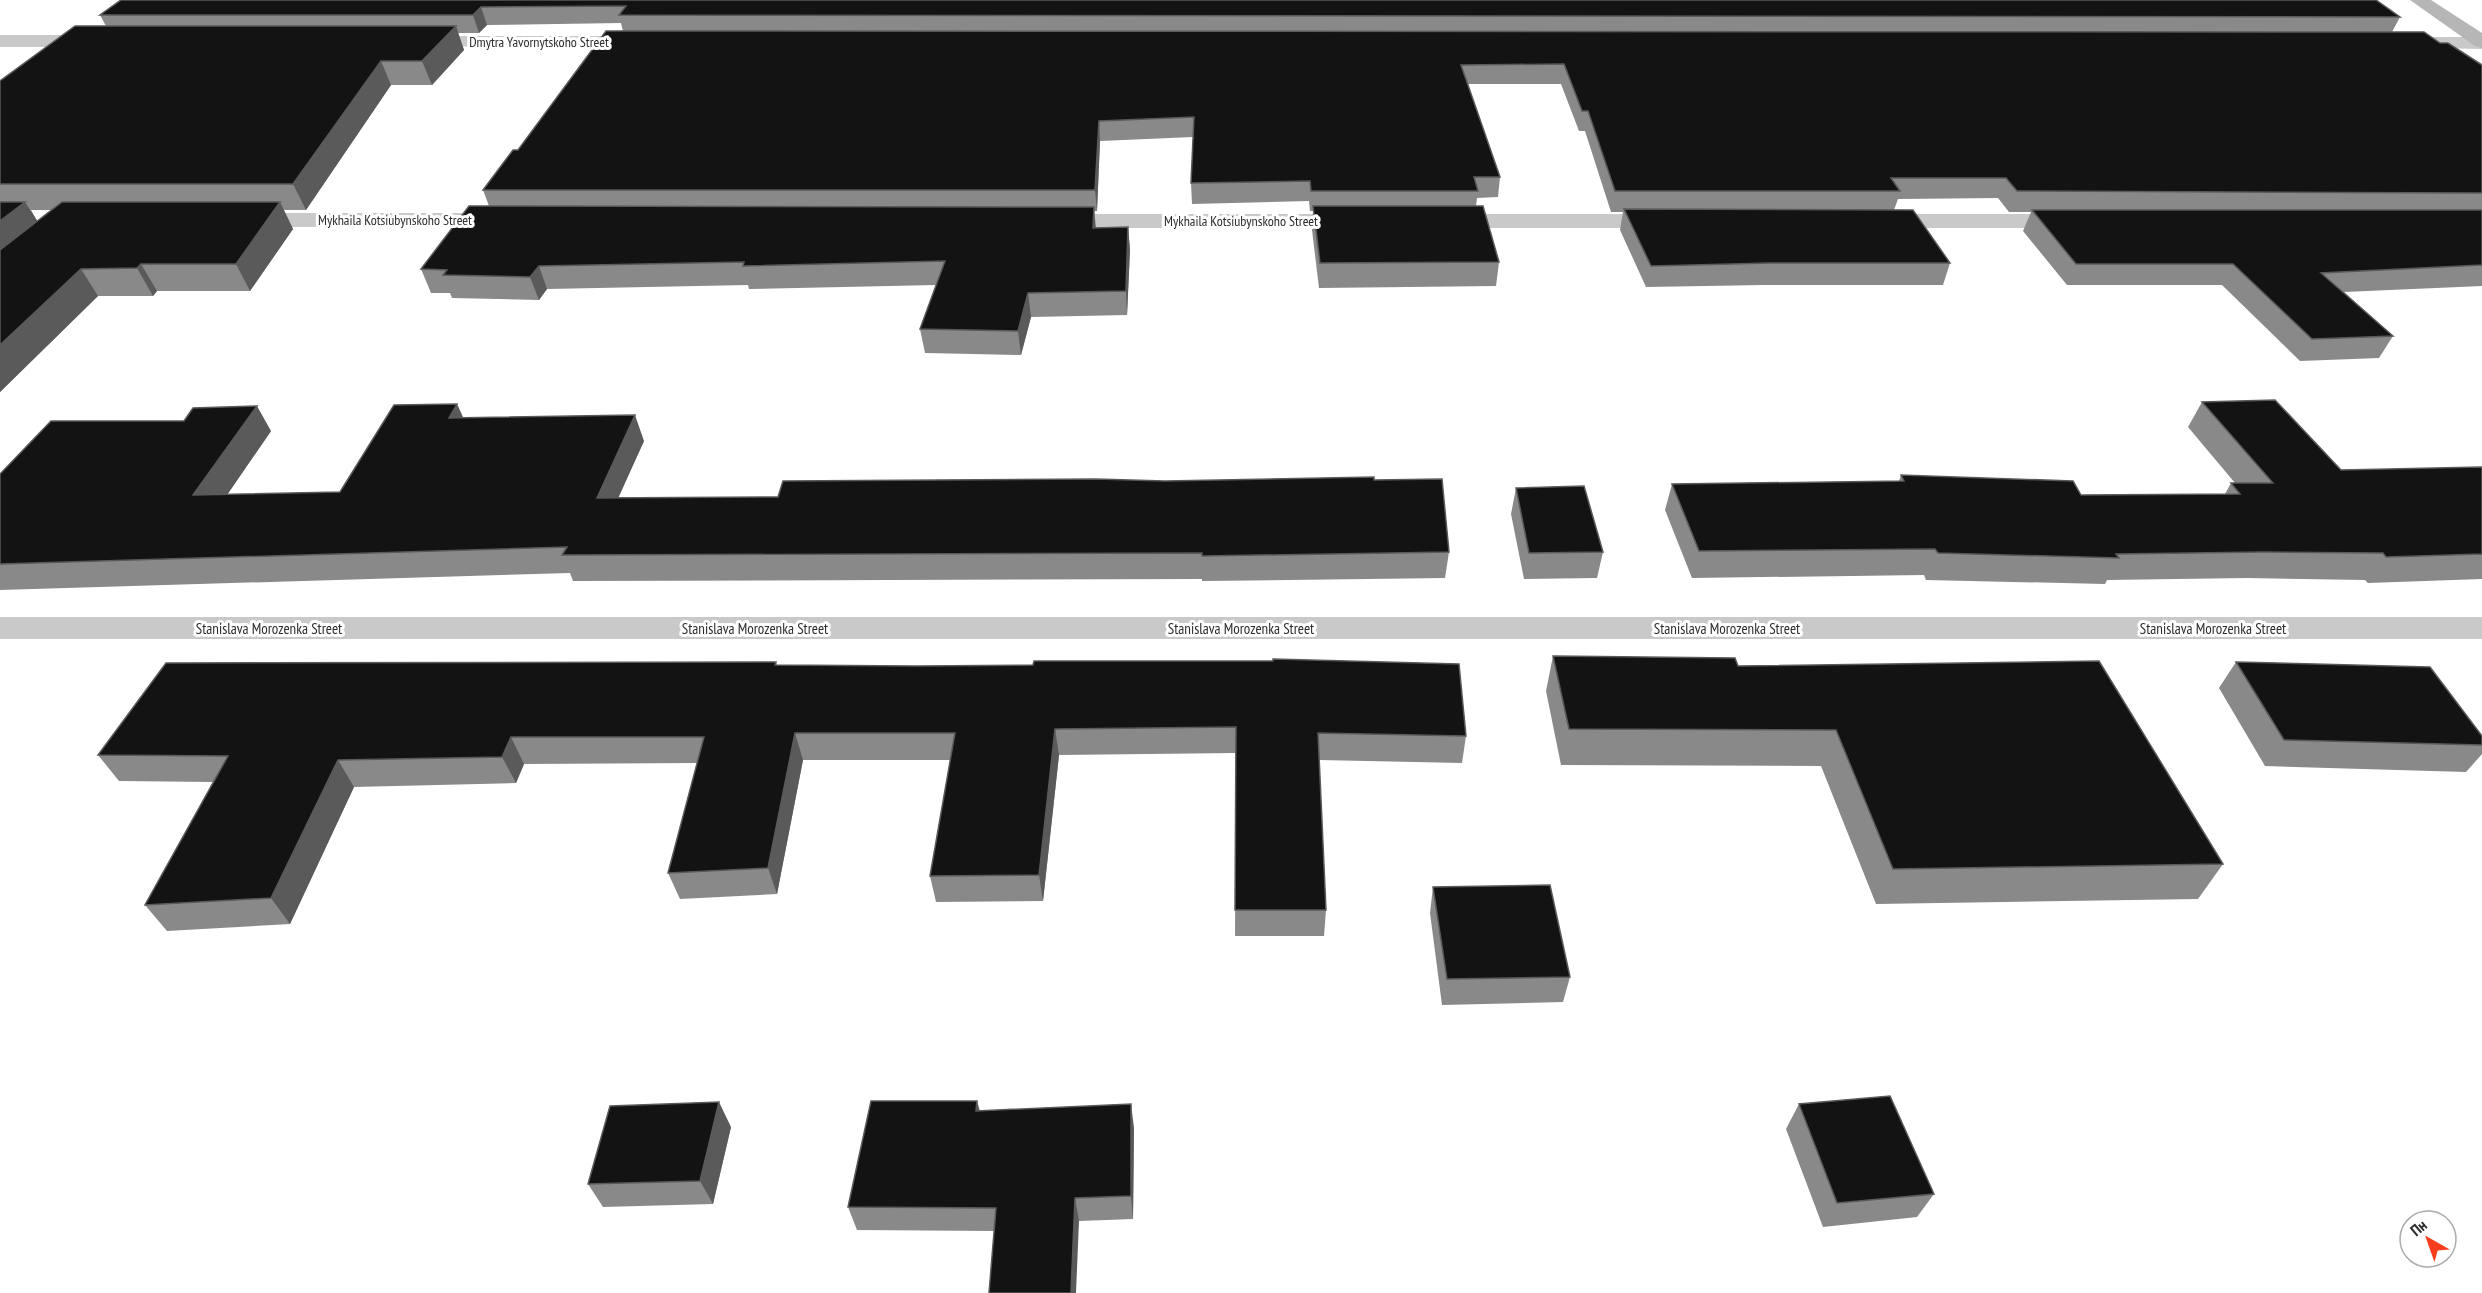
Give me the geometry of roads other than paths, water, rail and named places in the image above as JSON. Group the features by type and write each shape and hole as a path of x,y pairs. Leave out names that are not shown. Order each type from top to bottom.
{"main road":[{"path":"2419,0 2482,42"}],"street":[{"path":"0,41 120,41"},
{"name":"Dmytra Yavornytskoho Street","path":"396,42 659,42"},
{"path":"2374,43 2482,42"},
{"name":"Mykhaila Kotsiubynskoho Street","path":"226,220 526,220"},
{"name":"Mykhaila Kotsiubynskoho Street","path":"1030,220 1378,221"},
{"path":"1426,221 1690,221"},
{"path":"1858,221 2098,221"},
{"name":"Stanislava Morozenka Street","path":"0,628 2482,628"}]}
